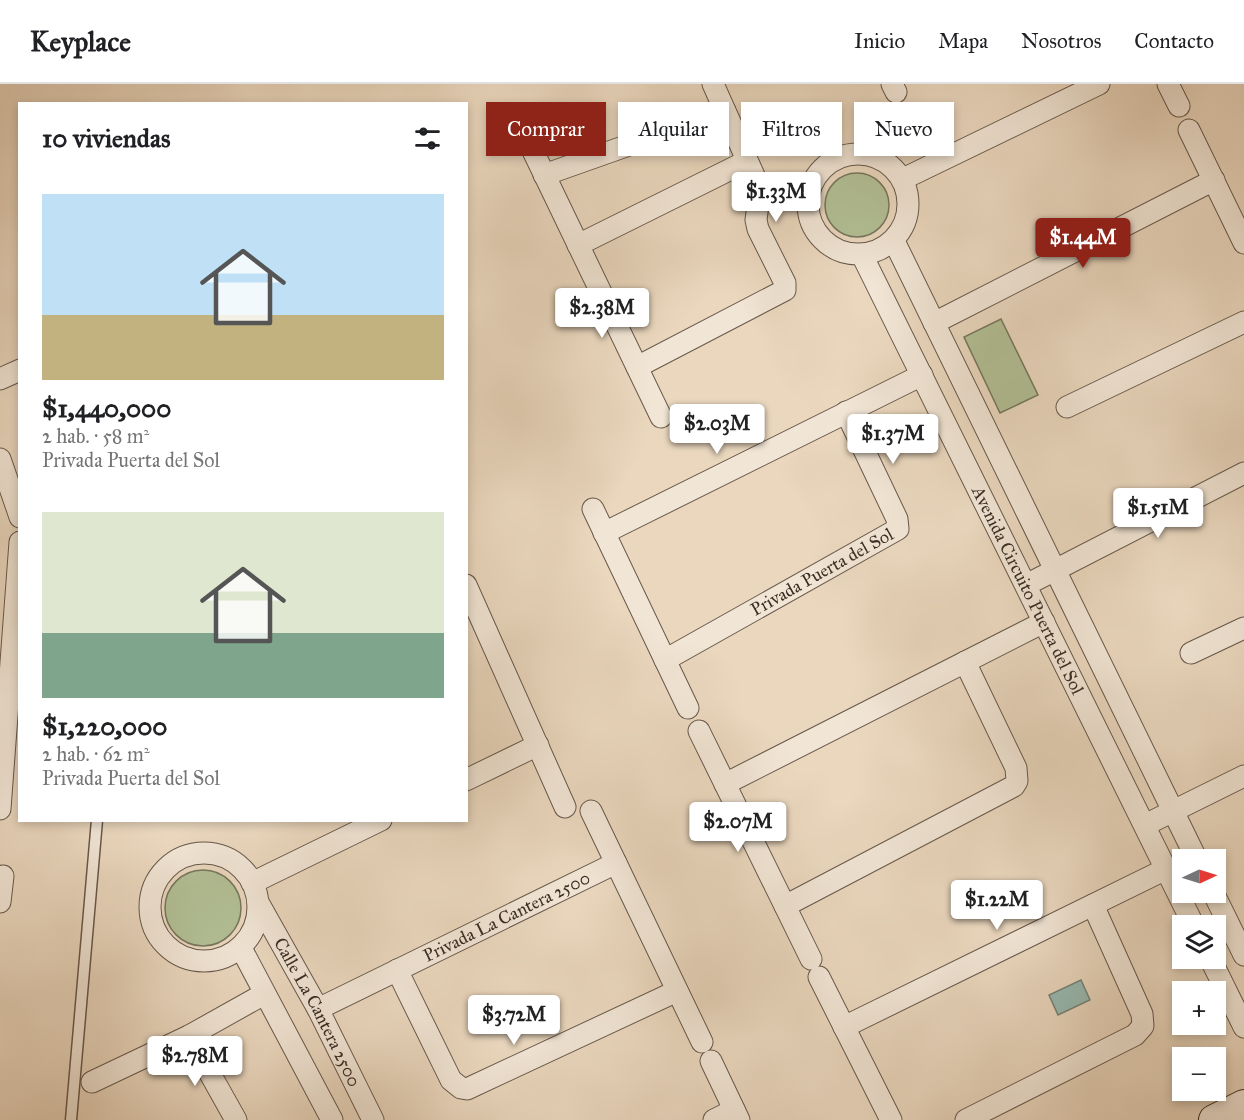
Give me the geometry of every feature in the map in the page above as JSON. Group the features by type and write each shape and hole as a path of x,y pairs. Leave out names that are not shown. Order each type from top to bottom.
{"street":[{"path":"713,84 721,102"},
{"path":"903,179 1100,84"},
{"path":"1168,84 1179,106"},
{"path":"637,367 785,290 785,283 758,229 756,220 760,189 729,120"},
{"path":"1189,130 1244,243"},
{"path":"544,175 618,149"},
{"path":"862,153 878,157 892,166 903,179 908,195 909,212 894,241 879,251 862,255 846,253 831,247 818,235 810,220 809,195 818,173 830,162 846,155 862,153"},
{"path":"535,156 661,417"},
{"path":"578,245 747,161"},
{"path":"934,323 1214,180"},
{"path":"760,189 809,195"},
{"name":"Avenida Circuito Puerta del Sol","path":"894,241 1192,849"},
{"name":"Avenida Circuito Puerta del Sol","path":"862,255 1189,915"},
{"path":"1067,407 1244,322"},
{"path":"0,379 18,371"},
{"path":"604,533 922,375"},
{"name":"Privada Puerta del Sol","path":"665,660 898,529 897,519 846,412"},
{"path":"0,459 18,511"},
{"path":"1026,585 1244,473"},
{"path":"593,509 688,708"},
{"path":"0,809 18,570"},
{"path":"468,594 475,627 538,745 566,807"},
{"path":"725,784 1044,622"},
{"path":"1191,653 1244,628"},
{"path":"785,906 1014,786 1017,781 1016,768 965,662"},
{"path":"699,731 891,1120"},
{"path":"468,779 538,745"},
{"path":"1144,825 1244,776"},
{"path":"591,811 702,1042"},
{"path":"252,883 377,822"},
{"path":"195,853 214,853 231,859 245,871 259,904 254,928 241,948 225,958 207,962 189,960 173,952 160,939 152,922 150,904 154,886 163,871 178,859 195,853"},
{"name":"Privada La Cantera 2500","path":"318,1009 616,863"},
{"path":"844,1027 1166,869"},
{"path":"0,902 3,876"},
{"path":"1219,903 1244,955"},
{"name":"Calle La Cantera 2500","path":"259,904 318,1009 373,1120"},
{"path":"966,1120 1135,1035 1143,1026 1142,1014 1093,905"},
{"name":"Calle La Cantera 2500","path":"241,948 332,1120"},
{"path":"1215,969 1244,1027"},
{"path":"397,970 451,1080 461,1088 467,1089 677,991"},
{"path":"93,1082 189,1036 264,994"},
{"path":"189,1036 236,1120"},
{"path":"711,1061 736,1115 714,1120"},
{"path":"1214,1120 1244,1105"}],"lane":[{"path":"71,1120 97,822"}],"green space":[{"path":"851,173 863,173 880,182 887,193 889,205 887,217 880,228 863,237 851,237 839,232 830,223 825,211 825,199 830,187 839,178"},
{"path":"1001,319 1038,395 1000,413 964,337"},
{"path":"203,870 218,873 230,881 238,893 241,908 238,923 230,935 218,943 203,946 188,943 176,935 168,923 165,908 168,893 176,881 188,873"}],"water":[{"path":"1081,980 1090,1000 1058,1015 1049,995"}]}
